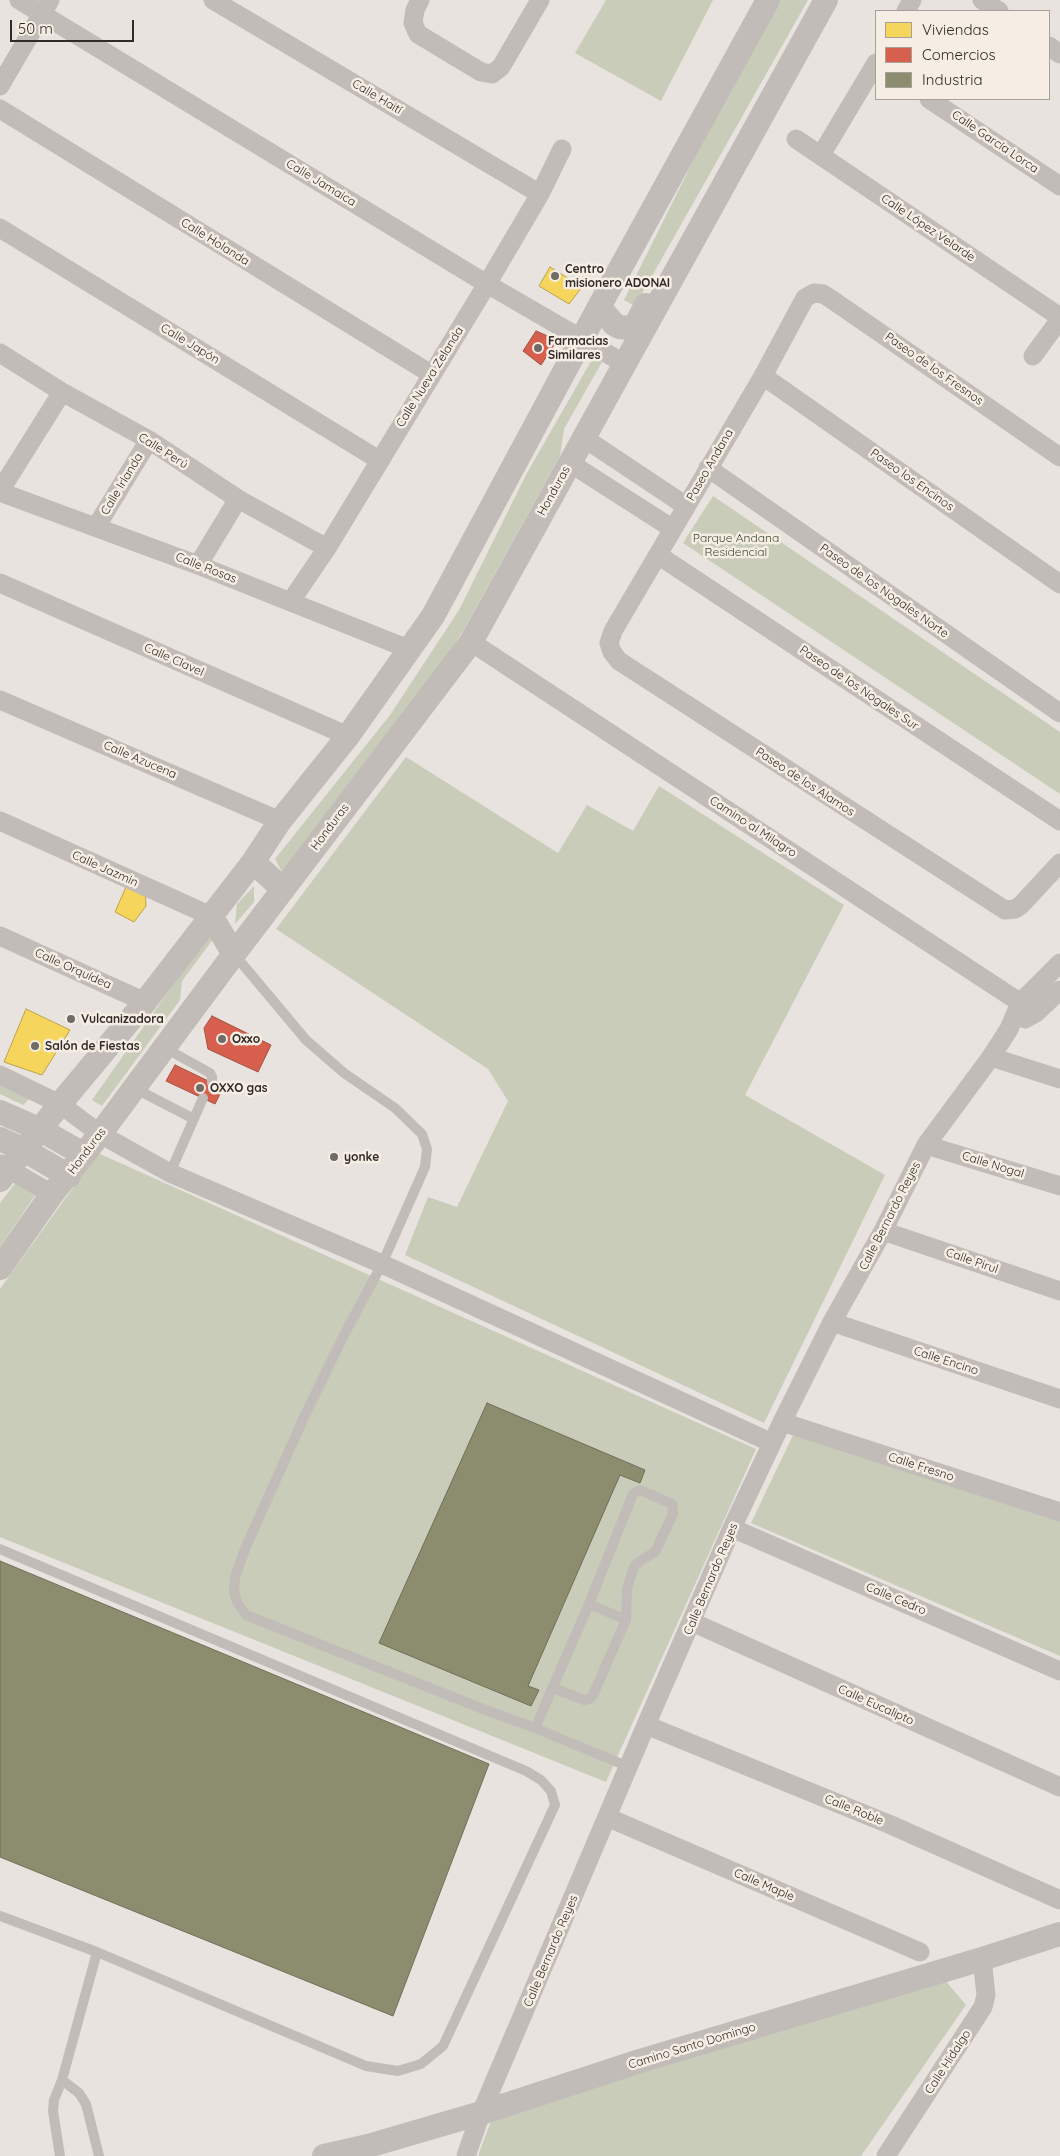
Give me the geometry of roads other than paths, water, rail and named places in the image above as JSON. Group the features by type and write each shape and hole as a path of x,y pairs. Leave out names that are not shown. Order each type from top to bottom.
{"street":[{"name":"Calle Jamaica","path":"19,0 46,7 487,284 625,364"},
{"name":"Calle Haití","path":"213,0 540,194"},
{"path":"420,0 415,10 413,23 418,34 482,72 492,74 501,67 540,0"},
{"path":"52,1194 3,1171 41,1130 60,1104 145,1002 254,862 280,821 348,736 411,650 433,616 599,307 768,0"},
{"path":"599,307 619,327 629,328 635,326 673,256 700,227 826,0"},
{"path":"982,0 997,10"},
{"path":"0,86 46,7"},
{"path":"821,155 875,65"},
{"name":"Calle García Lorca","path":"931,100 1060,186"},
{"name":"Calle Holanda","path":"0,109 431,374"},
{"name":"Calle López Velarde","path":"796,139 1060,318"},
{"name":"Calle Nueva Zelanda","path":"291,601 328,548 379,460 487,284 540,194 562,149"},
{"name":"Honduras","path":"0,1268 52,1194 69,1176 83,1154 100,1134 282,889 471,642 700,227"},
{"name":"Calle Japón","path":"0,228 379,460"},
{"name":"Paseo de los Fresnos","path":"805,298 814,293 823,294 1060,457"},
{"name":"Paseo Andana","path":"613,631 763,376 805,298"},
{"path":"1033,356 1060,318"},
{"name":"Calle Perú","path":"0,353 62,392 149,440 238,499 328,548"},
{"name":"Paseo los Encinos","path":"763,376 1060,584"},
{"path":"0,492 62,392"},
{"path":"584,438 686,506"},
{"name":"Calle Irlanda","path":"96,527 149,440"},
{"path":"570,463 673,529"},
{"name":"Paseo de los Nogales Norte","path":"708,468 1060,713"},
{"name":"Calle Rosas","path":"0,492 198,565 411,650"},
{"path":"198,565 238,499"},
{"name":"Paseo de los Nogales Sur","path":"658,555 1060,821"},
{"name":"Calle Clavel","path":"0,583 348,736"},
{"name":"Paseo de los Alamos","path":"613,631 609,643 612,652 619,661 1005,910 1015,909 1022,905 1060,863"},
{"name":"Camino al Milagro","path":"471,642 1028,1008"},
{"name":"Calle Azucena","path":"0,700 280,821"},
{"name":"Calle Jazmin","path":"0,821 211,916"},
{"path":"254,862 282,889"},
{"path":"211,916 234,954"},
{"name":"Calle Orquídea","path":"0,936 145,1002"},
{"name":"Calle Bernardo Reyes","path":"466,2156 481,2114 609,1818 646,1725 732,1528 782,1422 832,1322 883,1231 926,1144 991,1057 1009,1029 1028,1008 1060,963"},
{"name":"Calle Bernardo Reyes","path":"1028,1008 1060,990"},
{"path":"991,1057 1060,1079"},
{"path":"0,1075 60,1104 100,1134 170,1173 382,1264 772,1443"},
{"path":"0,1112 41,1130 83,1154"},
{"path":"0,1139 24,1150 69,1176"},
{"name":"Calle Nogal","path":"926,1144 1060,1186"},
{"name":"Calle Pirul","path":"883,1231 1060,1290"},
{"name":"Calle Encino","path":"832,1322 1060,1399"},
{"name":"Calle Fresno","path":"782,1422 1060,1512"},
{"name":"Calle Cedro","path":"732,1528 1060,1671"},
{"name":"Calle Eucalipto","path":"692,1622 1060,1787"},
{"name":"Calle Roble","path":"646,1725 891,1825 1060,1900"},
{"name":"Calle Maple","path":"609,1818 920,1952"},
{"name":"Camino Santo Domingo","path":"324,2156 368,2146 481,2114 640,2061 1060,1934"},
{"name":"Calle Hidalgo","path":"886,2156 982,2007 986,1995 982,1959"}],"lane":[{"path":"234,954 306,1040 344,1073 395,1108 422,1134 427,1149 425,1167 382,1264 344,1335 305,1415 245,1549 235,1577 234,1592 238,1602 246,1615 535,1728 629,1768"},
{"path":"164,1047 210,1073 212,1083"},
{"path":"134,1087 194,1119"},
{"path":"170,1173 203,1098"},
{"path":"535,1728 589,1604 633,1494 640,1490 668,1502 674,1507 674,1514 655,1552 634,1567 627,1589 626,1620 590,1699 584,1700 553,1688"},
{"path":"0,1549 526,1771 541,1780 551,1791 554,1805 552,1814 443,2046 421,2064 398,2071 366,2066 97,1952 0,1916"},
{"path":"589,1604 626,1620"},
{"path":"60,2156 52,2111 97,1952"},
{"path":"62,2080 79,2093 86,2104 99,2156"}],"place":[{"name":"Centro misionero ADONAI","path":"555,276"},
{"name":"Farmacias Similares","path":"538,348"},
{"name":"Vulcanizadora","path":"71,1019"},
{"name":"Oxxo","path":"222,1039"},
{"name":"Salón de Fiestas","path":"35,1046"},
{"name":"OXXO gas","path":"200,1088"},
{"name":"yonke","path":"334,1157"}],"park label":[{"name":"Parque Andana Residencial","path":"736,545"}]}
